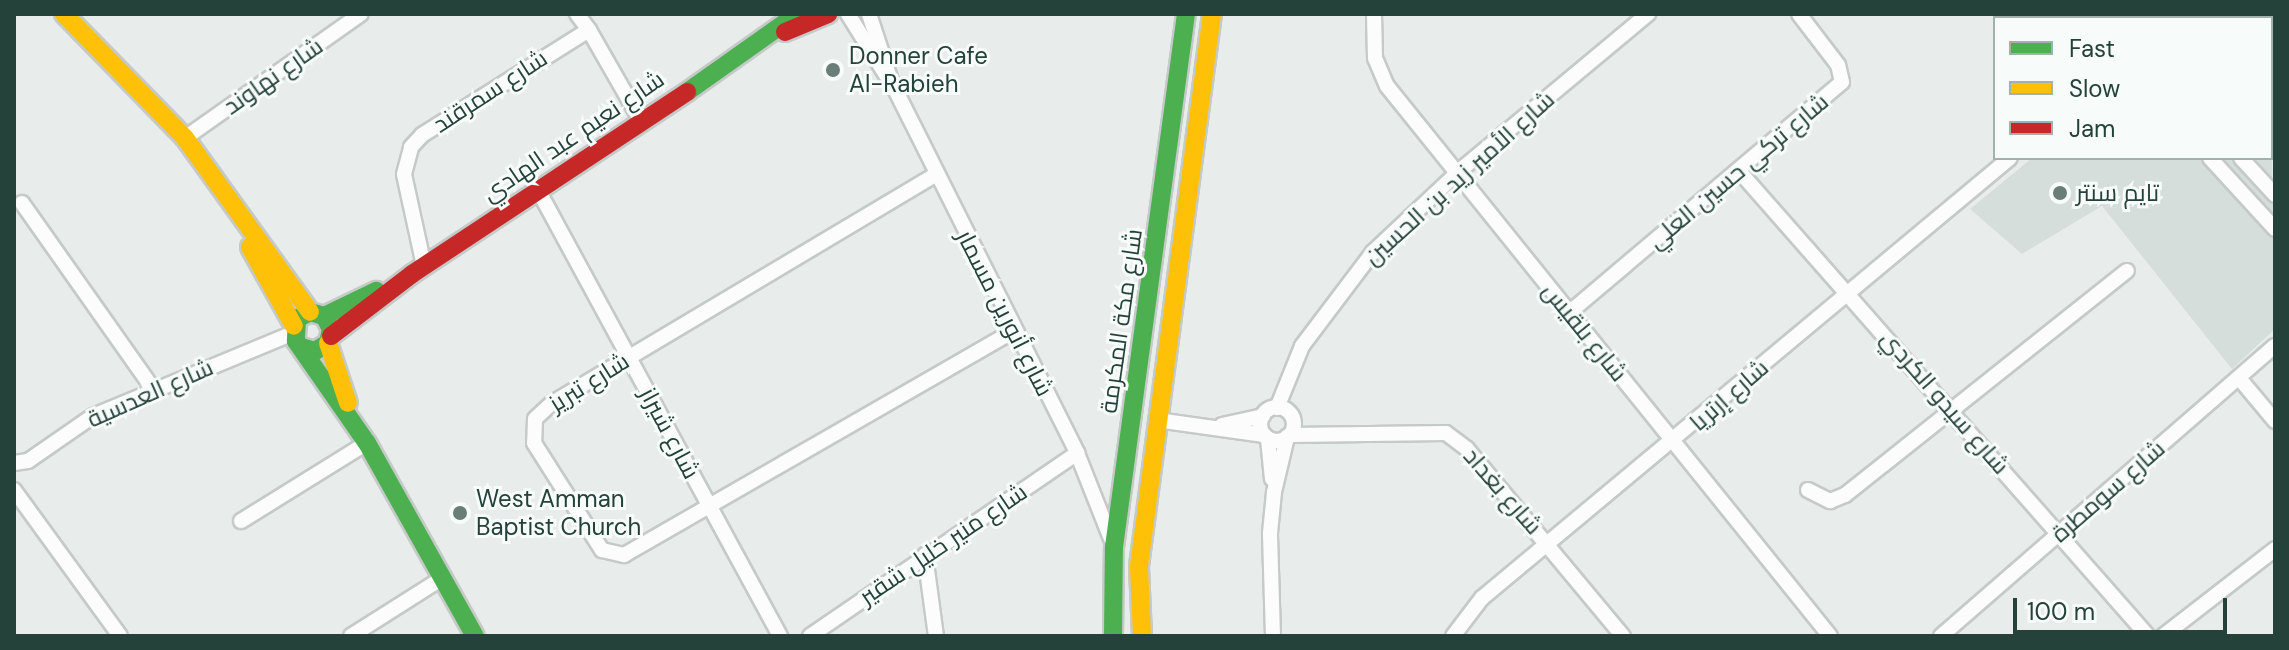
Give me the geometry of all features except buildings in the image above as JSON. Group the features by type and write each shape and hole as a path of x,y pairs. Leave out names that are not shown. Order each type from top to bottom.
{"street":[{"path":"55,14 70,21 185,138 233,211 317,314 330,340 356,425"},
{"name":"شارع نهاوند","path":"185,138 361,14"},
{"path":"577,14 640,119"},
{"name":"شارع نعيم عبد الهادي","path":"330,340 418,270 640,119 763,42 797,14"},
{"name":"شارع نعيم عبد الهادي","path":"763,42 828,14"},
{"name":"شارع أنورين مسمار","path":"848,14 891,81"},
{"name":"شارع أنورين مسمار","path":"869,14 891,81 935,175 1077,453 1114,547"},
{"name":"شارع مكة المكرمة","path":"1113,636 1114,547 1186,14"},
{"name":"شارع مكة المكرمة","path":"1142,636 1139,566 1212,14"},
{"name":"شارع بلقيس","path":"1374,14 1375,58 1383,79 1830,636"},
{"name":"شارع الأمير زيد بن الحسين","path":"1277,408 1293,361 1344,285 1457,173 1648,14"},
{"name":"شارع تركي حسين العلي","path":"1570,312 1842,82 1838,65 1799,14"},
{"name":"شارع سمرقند","path":"418,270 404,174 411,147 589,30"},
{"name":"شارع إرتريا","path":"1453,636 1482,598 1673,443 2008,160"},
{"path":"2212,160 2275,229"},
{"path":"2243,160 2275,195"},
{"name":"شارع سيدو الكردي","path":"1739,171 2148,636"},
{"name":"شارع تبريز","path":"935,175 629,356 535,419 534,443 602,550 612,556 631,553 1014,331"},
{"name":"شارع شيراز","path":"537,188 780,636"},
{"path":"22,203 154,390"},
{"path":"233,211 296,335 367,443 475,636"},
{"name":"شارع نعيم عبد الهادي","path":"296,335 317,314 418,270"},
{"path":"1808,490 1822,500 1836,500 1953,412 2127,271"},
{"path":"296,335 315,351 330,340"},
{"name":"شارع العدسية","path":"14,463 28,461 93,416 296,335"},
{"name":"شارع سومطرة","path":"1941,636 2275,346"},
{"path":"2239,378 2275,421"},
{"path":"1218,426 1263,416 1277,408 1288,412 1290,432 1274,492 1269,563 1273,636"},
{"path":"1263,416 1274,492"},
{"path":"1157,420 1218,426 1266,437 1290,432"},
{"name":"شارع بغداد","path":"1290,432 1446,433 1467,449 1623,636"},
{"path":"241,521 367,443"},
{"name":"شارع منير خليل شقير","path":"810,636 1077,453"},
{"path":"14,490 120,636"},
{"path":"2163,636 2275,549"},
{"path":"925,555 936,636"},
{"path":"351,636 444,577"}],"shaded area":[{"path":"2030,160 2272,160 2275,329 2232,369 2102,206 2022,254 1970,209"}],"traffic: fast":[{"path":"687,92 797,14"},
{"path":"1113,636 1114,547 1186,14"},
{"path":"324,316 376,291"},
{"path":"301,347 315,351 328,343 331,329 324,316 310,312 297,319 296,341 367,443 475,636"}],"traffic: slow":[{"path":"64,14 185,138 310,312"},
{"path":"1142,636 1139,566 1212,14"},
{"path":"250,247 294,326"},
{"path":"328,343 348,403"}],"traffic: jam":[{"path":"785,32 828,14"},
{"path":"331,336 412,274 687,92"}],"place":[{"name":"Donner Cafe Al-Rabieh","path":"833,70"},
{"name":"تايم سنتر","path":"2060,193"},
{"name":"West Amman Baptist Church","path":"460,513"}]}
